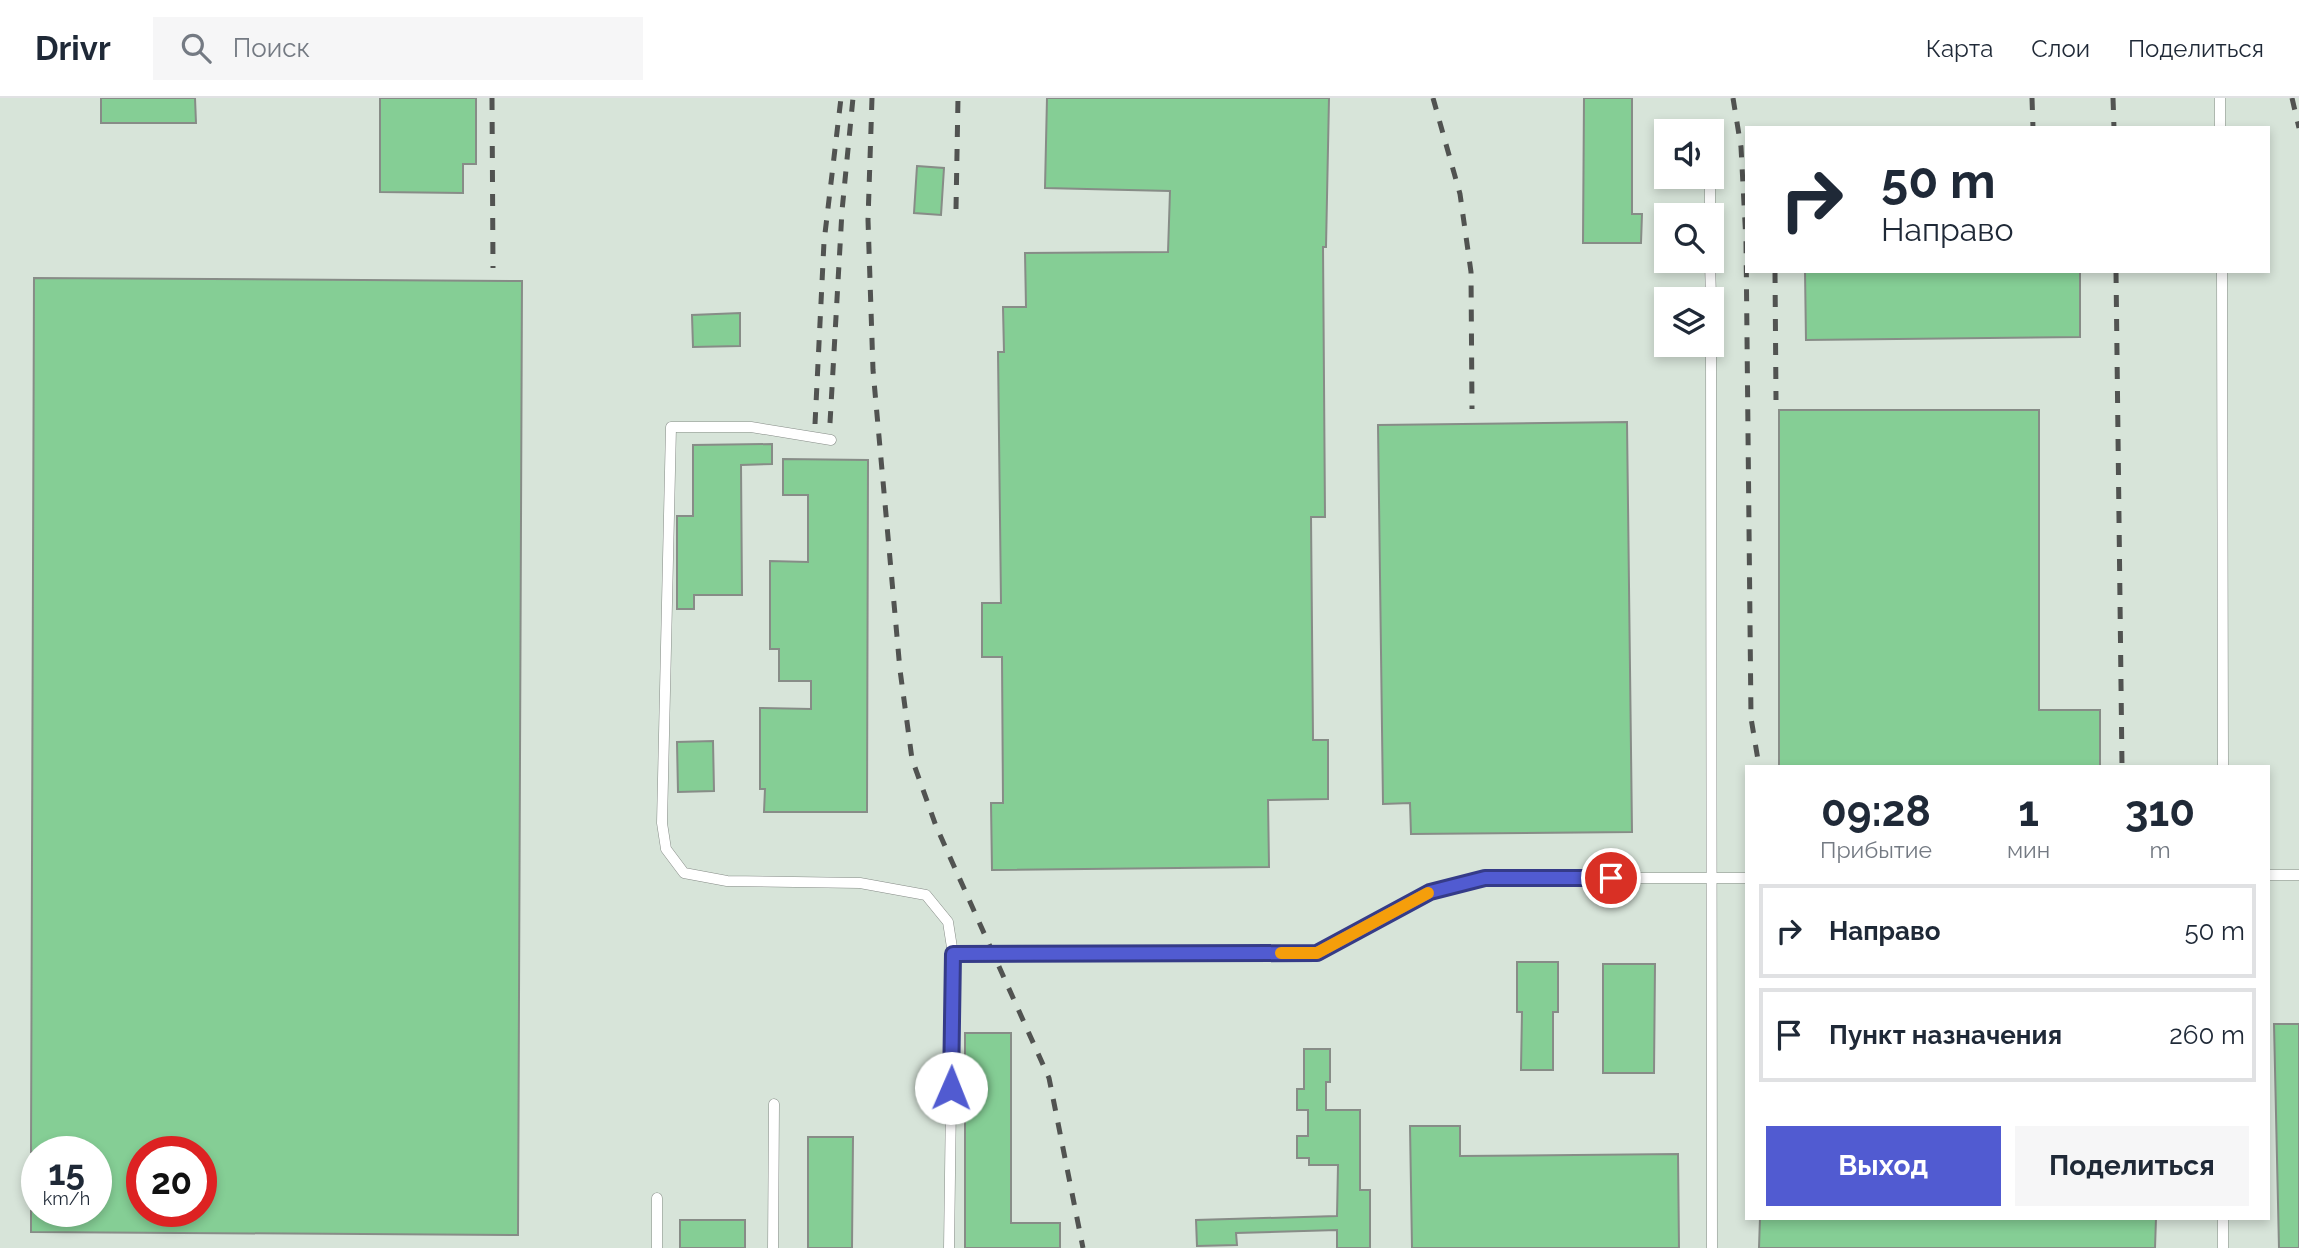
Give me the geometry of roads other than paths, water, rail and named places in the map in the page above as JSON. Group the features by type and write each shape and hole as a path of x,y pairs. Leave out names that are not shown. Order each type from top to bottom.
{"lane":[{"path":"2220,98 2220,126"},
{"path":"2222,273 2222,765"},
{"path":"1711,357 1712,1248"},
{"path":"831,440 751,427 671,427 662,823 666,849 684,873 727,881 860,883 926,895 948,922 953,954 949,1248"},
{"path":"2270,875 2299,875"},
{"path":"953,954 1317,953 1430,892 1485,878 1745,878"},
{"path":"773,1248 774,1104"},
{"path":"657,1198 657,1248"},
{"path":"2223,1220 2223,1248"}],"railway":[{"path":"492,98 493,268"},
{"path":"815,424 824,242 841,98"},
{"path":"830,423 842,211 853,98"},
{"path":"872,98 868,220 873,370 900,670 912,759 936,826 1049,1078 1083,1248"},
{"path":"956,209 958,98"},
{"path":"1433,98 1460,194 1471,272 1472,409"},
{"path":"1733,98 1741,147 1745,222"},
{"path":"2032,98 2033,126"},
{"path":"2113,98 2114,126"},
{"path":"2292,98 2299,128"},
{"path":"1746,273 1751,718 1759,765"},
{"path":"1775,273 1776,400"},
{"path":"2116,273 2122,765"}]}
